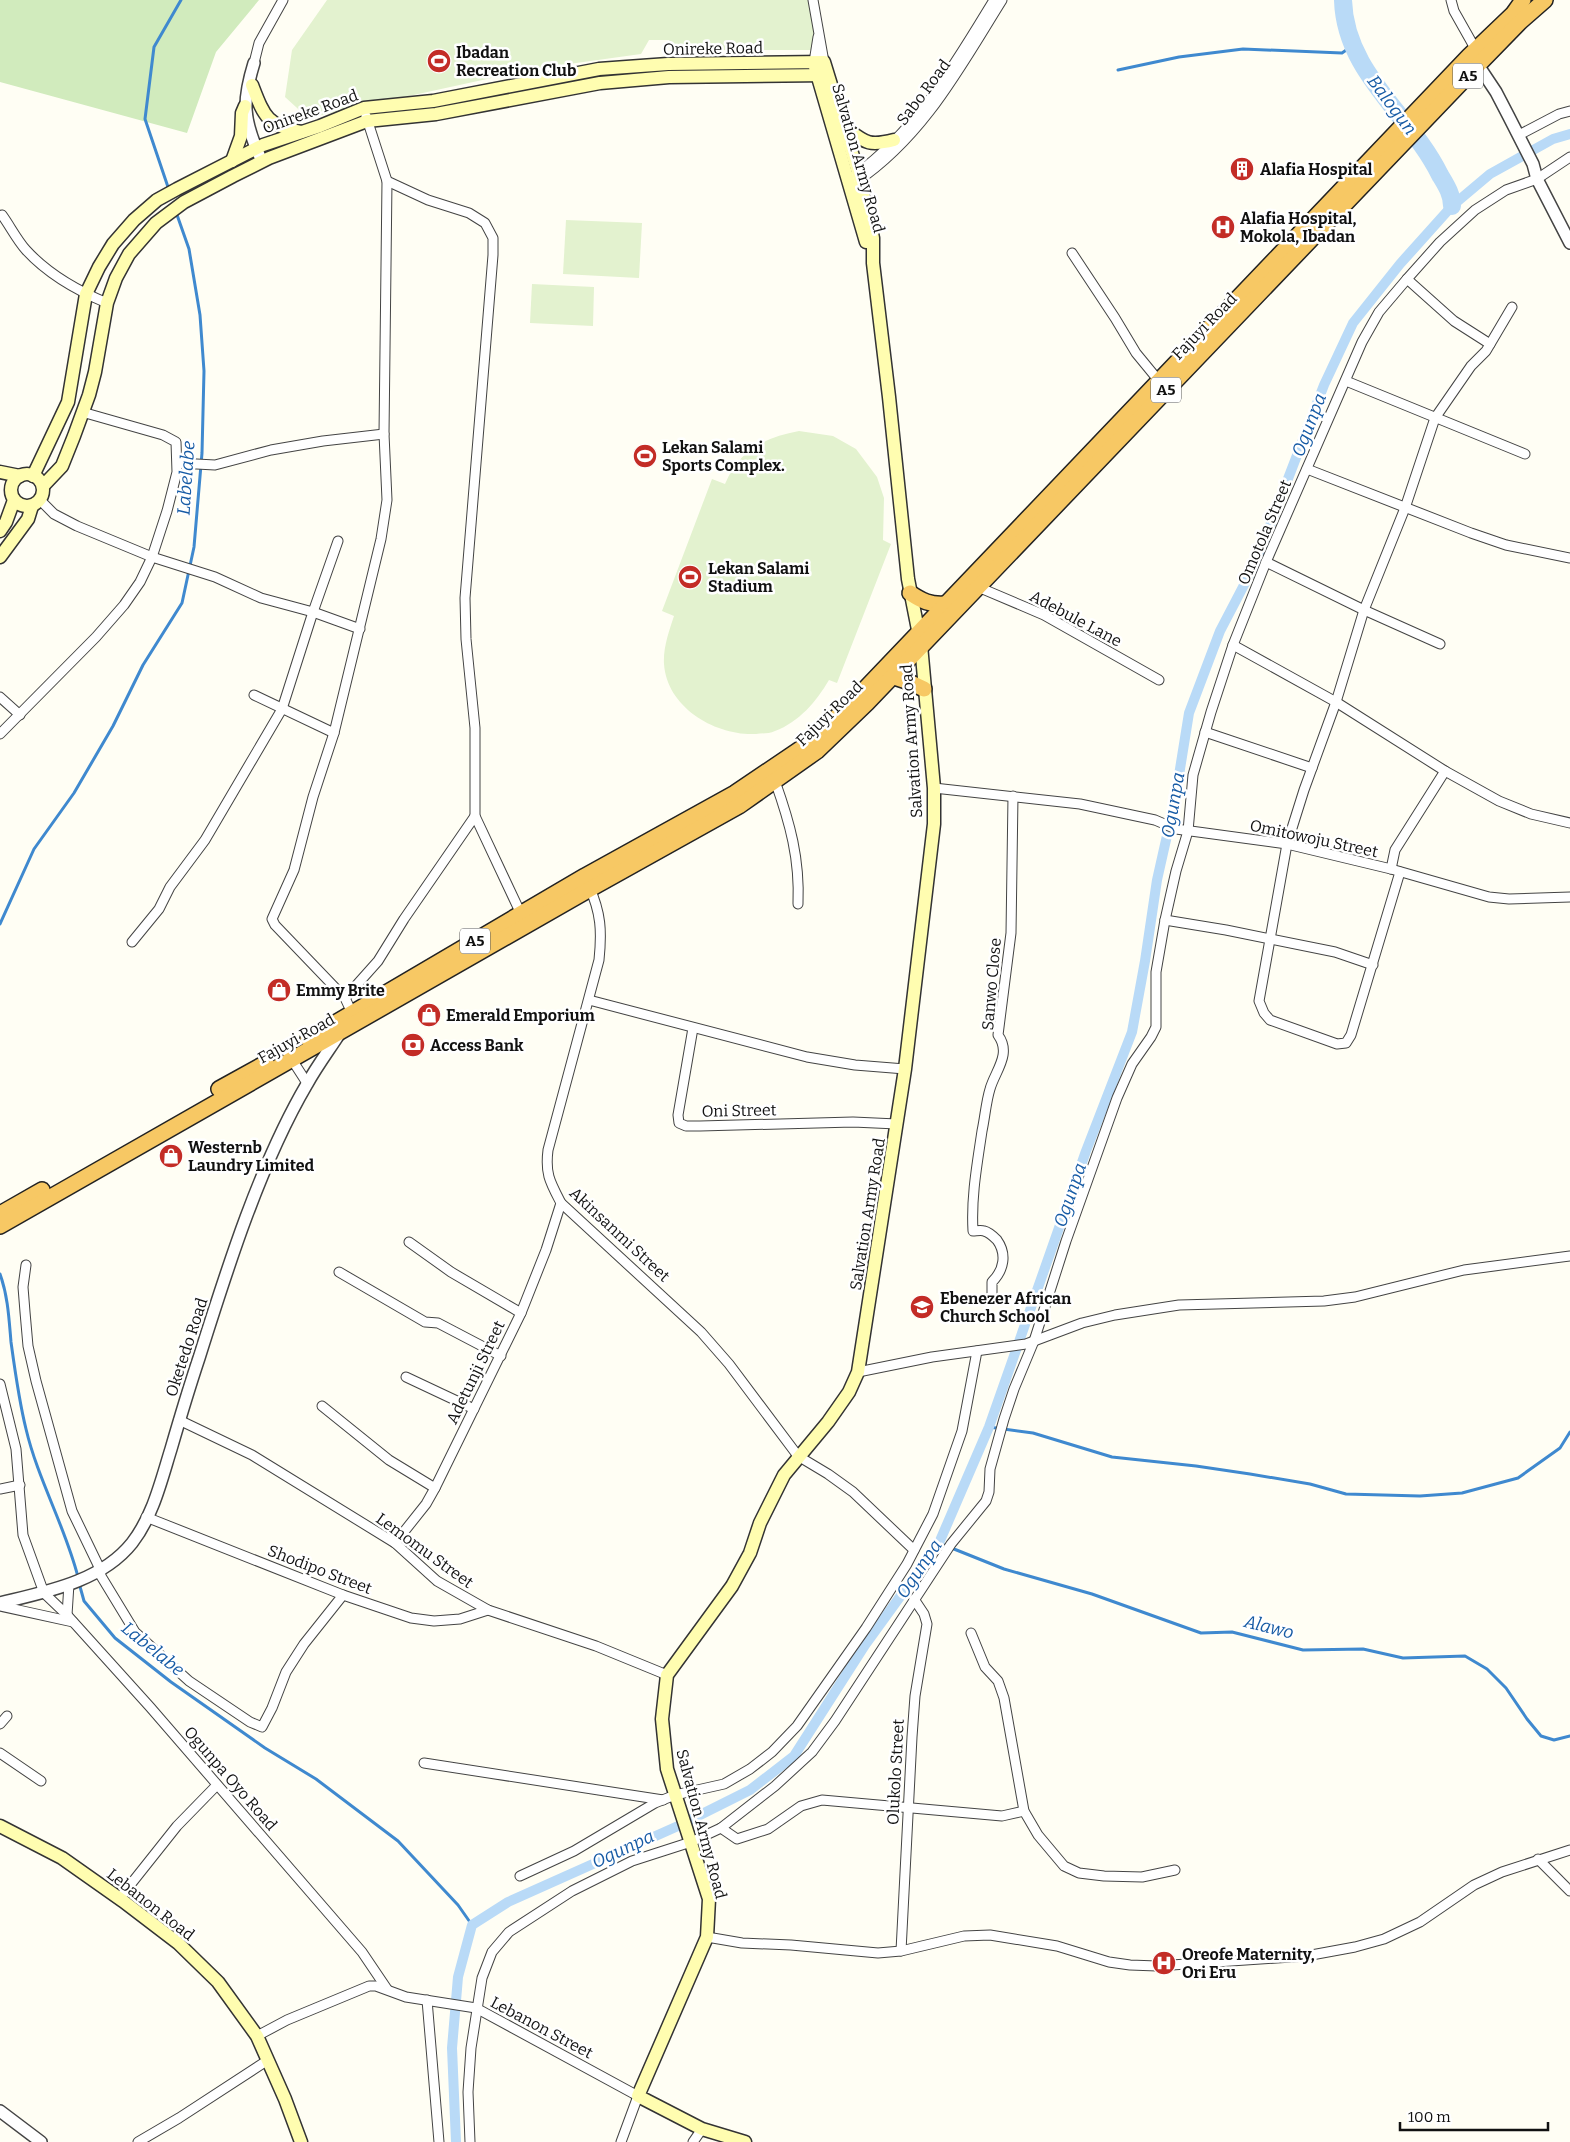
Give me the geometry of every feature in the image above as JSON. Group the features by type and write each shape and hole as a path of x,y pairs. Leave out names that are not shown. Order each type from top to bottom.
{"highway":[{"name":"A5","path":"1517,17 1523,0"},
{"name":"A5","path":"1517,17 1545,0"},
{"name":"Fajuyi Road","path":"289,1055 341,1032 735,793 812,741 920,638 978,587 1409,128 1476,50 1517,17"},
{"name":"Fajuyi Road","path":"587,883 739,806 794,769 838,732 891,676 945,604 1159,380 1409,128 1478,66 1517,17"},
{"path":"910,593 925,603 945,604"},
{"path":"891,676 924,689"},
{"name":"Fajuyi Road","path":"2,1219 289,1055 352,1013 525,919"}],"main road":[{"name":"Onireke Road","path":"33,476 68,402 86,294 113,244 134,220 157,200 232,161 260,147 364,108 433,101 599,69 668,64 821,68"},
{"name":"Salvation Army Road","path":"638,2096 707,1937 709,1899 689,1837 673,1800 667,1769 662,1726 667,1675 732,1586 750,1553 760,1522 784,1474 844,1399 858,1372 905,1070 931,857 934,788 920,638 910,593 873,263 853,180 821,68"},
{"name":"Salvation Army Road","path":"821,68 843,126 853,180"},
{"name":"Onireke Road","path":"43,486 62,466 82,412 95,372 107,303 116,278 129,254 156,223 184,202 265,160 368,121 436,114 600,83 669,76 821,68"},
{"path":"252,85 260,106 273,124 301,132"},
{"path":"232,161 241,136 245,106"},
{"path":"843,126 861,139 875,145 894,140"},
{"path":"0,472 20,476"},
{"path":"0,531 6,522 8,495 12,484 20,476 26,474 38,478 43,486 42,496 28,519 0,557"},
{"path":"8,495 26,506 36,503"},
{"name":"Lebanon Road","path":"0,1826 62,1858 178,1943 218,1982 257,2036 285,2099 301,2142"},
{"path":"638,2096 702,2129 744,2142"}],"street":[{"path":"265,160 247,118 245,106 246,90 259,43 283,0"},
{"path":"813,0 819,30 821,68"},
{"name":"Sabo Road","path":"853,180 923,109 950,73 994,0"},
{"name":"Sabo Road","path":"853,180 892,154 936,105 1002,0"},
{"path":"1451,0 1454,11 1476,50"},
{"path":"254,62 252,85 253,114 260,147"},
{"path":"1478,66 1496,92 1521,139 1533,164 1537,179 1570,243"},
{"path":"352,1013 345,998 274,925 272,919 294,870 313,797 334,733 381,539 387,500 384,434 387,181 364,108"},
{"path":"1521,139 1559,114 1570,111"},
{"name":"Omotola Street","path":"470,2142 468,2092 472,2008 492,1952 509,1932 572,1891 600,1876 689,1837 721,1828 775,1786 812,1752 835,1721 949,1547 986,1501 989,1492 990,1469 1014,1389 1117,1098 1132,1064 1151,1037 1156,1026 1156,972 1176,871 1188,831 1193,775 1233,645 1266,562 1362,342 1379,312 1440,242 1475,210 1506,190 1537,179 1570,156"},
{"path":"387,181 428,200 470,213 485,223 493,238 494,255 465,598 466,638 475,728 475,816 525,919"},
{"path":"2,215 31,255 42,265 86,294 107,303"},
{"path":"1072,253 1136,353 1159,380"},
{"path":"1407,279 1446,316 1490,344"},
{"path":"1400,872 1352,1035 1346,1042 1337,1044 1270,1020 1264,1013 1259,1001 1287,844 1336,702 1364,610 1405,508 1435,418 1471,366 1490,344 1512,307"},
{"path":"1346,380 1525,454"},
{"path":"0,734 96,637 124,605 140,582 152,557 167,511 178,463 176,442 163,435 82,412"},
{"path":"178,463 215,465 270,450 314,442 384,434"},
{"path":"1307,469 1506,545 1570,558"},
{"path":"36,503 77,526 152,557 215,577 261,598 312,612 360,629"},
{"path":"132,942 159,909 170,887 205,840 282,709 312,612 338,541"},
{"path":"1266,562 1364,610 1440,644"},
{"name":"Adebule Lane","path":"978,587 1044,615 1159,680"},
{"path":"1233,645 1336,702 1445,771 1507,804 1531,814 1570,823"},
{"path":"254,695 334,733"},
{"path":"0,697 20,715"},
{"path":"1205,732 1312,768"},
{"path":"1391,869 1395,850 1445,771"},
{"path":"774,782 787,818 798,863 798,904"},
{"name":"Omitowoju Street","path":"934,788 1080,804 1155,820 1176,830 1287,844 1391,869 1496,898 1509,900 1570,897"},
{"name":"Sanwo Close","path":"992,1295 992,1282 1000,1274 1003,1248 994,1237 984,1231 972,1232 973,1185 990,1088 1003,1059 1002,1040 998,1035 1011,933 1013,796"},
{"path":"345,998 378,960 475,816"},
{"name":"Akinsanmi Street","path":"587,883 597,903 601,940 599,960 547,1158 546,1167 550,1181 561,1204 701,1332 729,1364 798,1456"},
{"path":"1165,920 1335,952 1373,965"},
{"path":"589,1000 807,1057 905,1070"},
{"name":"Oni Street","path":"693,1028 678,1116 679,1123 686,1126 837,1122 897,1124"},
{"name":"Oketedo Road","path":"0,1605 72,1583 98,1570 132,1543 153,1505 210,1322 245,1221 279,1139 307,1083 341,1032"},
{"path":"289,1055 307,1083"},
{"name":"Adetunji Street","path":"395,1543 426,1504 501,1356 521,1313 546,1250 561,1204"},
{"path":"409,1242 451,1272 521,1313"},
{"path":"858,1372 1030,1342 1082,1323 1115,1315 1179,1306 1324,1301 1355,1297 1464,1270 1570,1256"},
{"path":"26,1266 23,1287 28,1346 72,1511 101,1576 135,1632 189,1681 250,1722 262,1727 272,1708 286,1672 304,1644 343,1595"},
{"path":"340,1272 426,1322 438,1323 501,1356"},
{"path":"520,1876 673,1800 724,1784 750,1769 772,1752 797,1726 829,1682 902,1572 933,1514 962,1431 977,1351"},
{"path":"406,1377 474,1409"},
{"path":"0,1384 16,1449 23,1535 44,1593"},
{"path":"322,1406 389,1460 435,1488"},
{"name":"Lemomu Street","path":"180,1420 252,1455 395,1543 437,1581 488,1610 596,1646 667,1675"},
{"path":"798,1456 853,1492 914,1550"},
{"path":"0,1489 20,1485"},
{"name":"Shodipo Street","path":"146,1518 343,1595 411,1618 434,1621 460,1619 488,1610"},
{"path":"0,1605 70,1618 72,1583"},
{"name":"Ogunpa Oyo Road","path":"44,1593 70,1618 362,1952 380,1975 387,1989"},
{"name":"Olukolo Street","path":"901,1951 915,1696 927,1624 924,1614 914,1599"},
{"path":"971,1632 985,1667 998,1681 1004,1698 1024,1811 1038,1835 1064,1866 1080,1873 1142,1877 1176,1870"},
{"path":"0,1724 7,1716"},
{"path":"0,1753 41,1781"},
{"path":"424,1763 673,1800"},
{"path":"119,1899 177,1826 217,1785"},
{"path":"721,1828 737,1839 753,1835 768,1829 801,1806 822,1800 1002,1816 1024,1811"},
{"path":"707,1937 742,1942 878,1953 901,1951 964,1936 990,1935 1057,1946 1109,1962 1157,1966 1306,1956 1355,1947 1384,1938 1420,1922 1474,1885 1538,1859 1570,1850"},
{"path":"1538,1859 1570,1891"},
{"path":"257,2036 287,2020 364,1986 376,1986 387,1989"},
{"name":"Lebanon Street","path":"387,1989 406,1997 472,2008 638,2096"},
{"path":"430,2001 438,2142"},
{"path":"138,2142 179,2118 268,2060"},
{"path":"621,2142 638,2096"},
{"path":"0,2111 41,2142"},
{"path":"693,2142 702,2129"}],"green space":[{"path":"0,0 259,0 216,52 187,133 0,82"},
{"name":"Ibadan Recreation Club","path":"327,0 814,0 818,16 813,50 675,50 669,40 649,40 641,54 533,69 308,118 285,97 292,50"},
{"path":"566,220 642,223 639,278 563,274"},
{"path":"532,284 594,287 593,326 530,323"},
{"path":"799,431 833,436 856,449 877,477 884,498 883,540 891,544 837,683 829,680 818,696 799,717 775,731 756,734 725,730 696,716 674,694 667,680 664,652 674,616 662,611 712,479 725,484 738,462 754,447 775,437"}],"waterway":[{"name":"Labelabe","path":"169,190 145,119 154,47 181,0"},
{"name":"Balogun","path":"1343,0 1347,26 1355,50 1381,92 1427,153 1448,190 1452,206"},
{"path":"1118,70 1179,57 1243,49 1342,53 1352,46"},
{"name":"Ogunpa","path":"456,2142 452,2048 458,1977 472,1925 508,1902 678,1826 750,1790 794,1756 865,1645 939,1543 989,1427 1086,1151 1132,1032 1157,880 1175,800 1189,713 1220,631 1256,562 1324,385 1353,323 1400,264 1452,206 1490,174 1553,139 1570,134"},
{"name":"Labelabe","path":"0,924 34,849 74,793 113,726 143,665 182,603 194,547 202,453 204,371 200,315 189,249 176,212"},
{"name":"Labelabe","path":"0,1274 9,1316 11,1342 26,1429 37,1466 73,1558 78,1577"},
{"path":"989,1427 1033,1433 1112,1457 1250,1474 1310,1484 1346,1494 1420,1496 1462,1493 1518,1478 1560,1448 1570,1432"},
{"name":"Alawo","path":"939,1543 1004,1569 1092,1594 1201,1633 1232,1632 1303,1650 1363,1649 1403,1658 1465,1656 1487,1669 1506,1688 1541,1736 1554,1740 1570,1736"},
{"name":"Labelabe","path":"79,1583 84,1601 115,1638 171,1682 265,1748 316,1779 398,1841 458,1905 472,1925"}],"place":[{"name":"Ibadan Recreation Club","path":"439,61"},
{"name":"Alafia Hospital","path":"1242,169"},
{"name":"Alafia Hospital, Mokola, Ibadan","path":"1223,227"},
{"name":"Lekan Salami Sports Complex.","path":"645,456"},
{"name":"Lekan Salami Stadium","path":"690,577"},
{"name":"Emmy Brite","path":"279,990"},
{"name":"Emerald Emporium","path":"429,1015"},
{"name":"Access Bank","path":"413,1045"},
{"name":"Westernb Laundry Limited","path":"171,1156"},
{"name":"Ebenezer African Church School","path":"922,1307"},
{"name":"Oreofe Maternity, Ori Eru","path":"1164,1963"}]}
